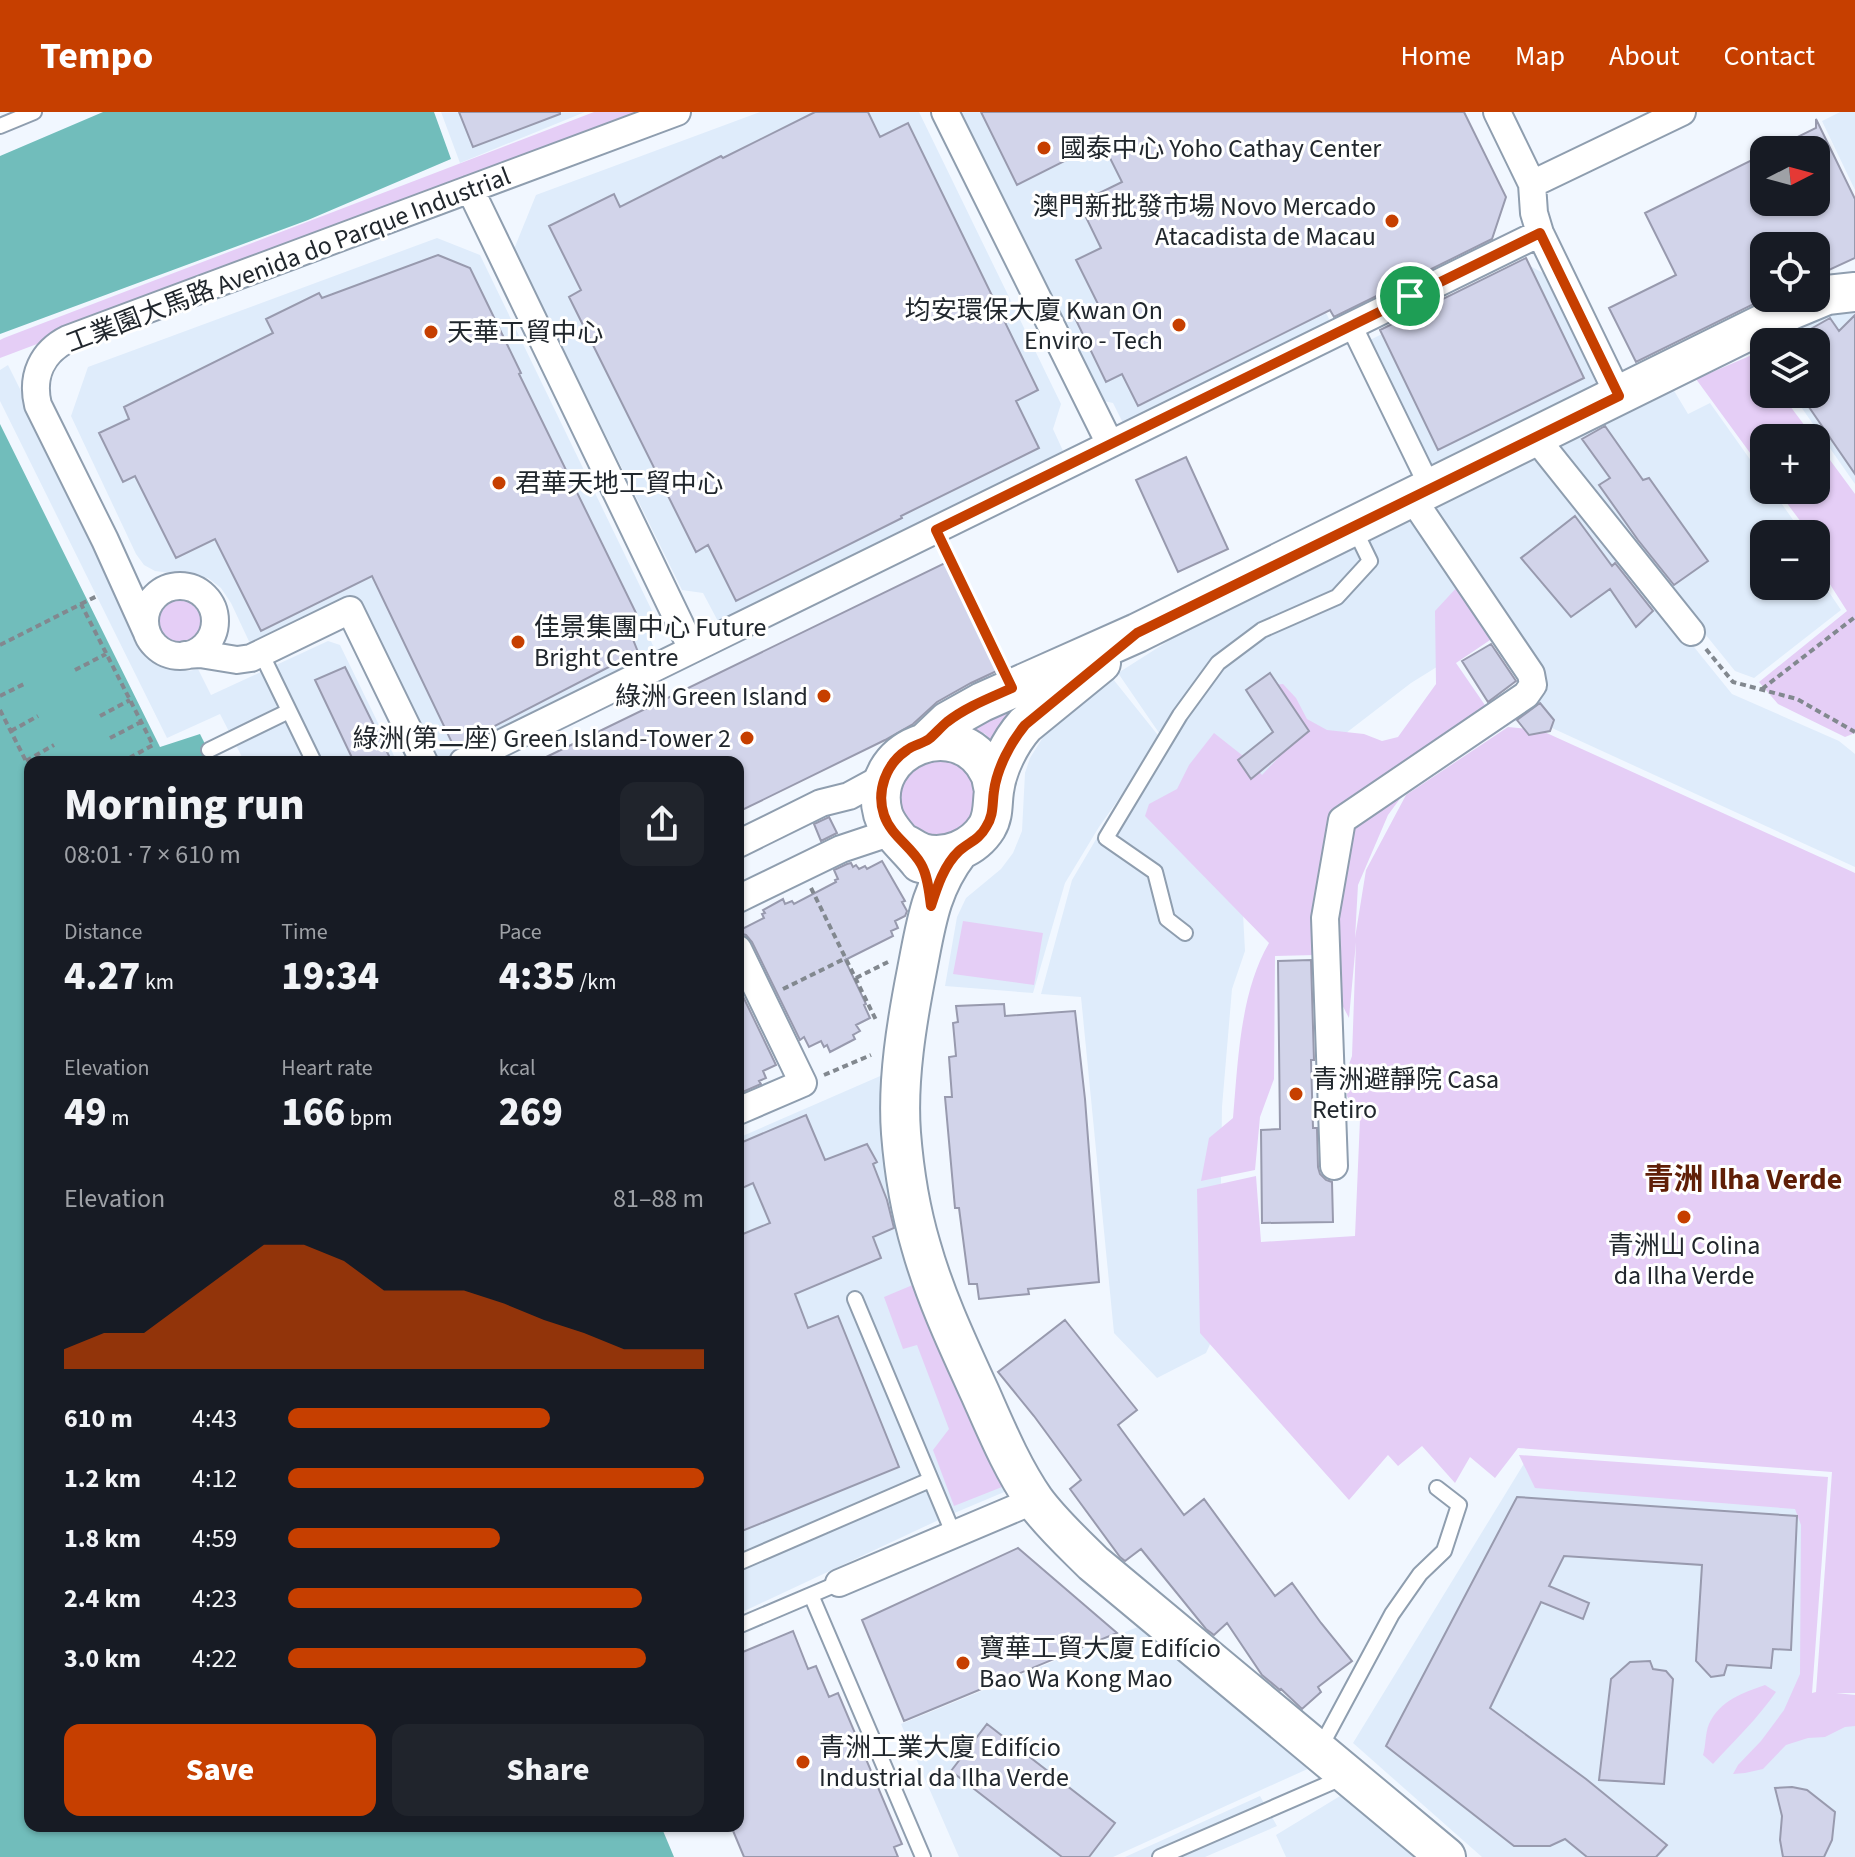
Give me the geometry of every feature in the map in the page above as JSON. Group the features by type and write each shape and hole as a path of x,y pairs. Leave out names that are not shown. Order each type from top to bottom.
{"main road":[{"path":"926,742 948,721 982,702 1137,633 1791,310 1846,289"},
{"path":"994,790 1003,762 1015,737 1025,725 1137,633"},
{"path":"899,838 922,853 941,855 959,851 975,841 987,826 994,809 994,790 989,772 978,757 962,746 944,741 926,742 908,749 894,761 884,777 881,796 884,815 899,838 921,864 931,906"},
{"path":"959,851 938,883 912,996 891,1030 895,1095 916,1248 1002,1442 1035,1500 1093,1563 1446,1857"}],"street":[{"name":"工業園大馬路 Avenida do Parque Industrial","path":"148,635 38,405 35,388 38,372 51,350 68,339 677,112"},
{"path":"945,112 1110,444"},
{"path":"1497,112 1532,184 1534,213 1540,233 1619,396"},
{"path":"1532,184 1682,112"},
{"path":"470,189 692,649"},
{"path":"475,756 1540,233"},
{"path":"1334,1166 1325,918 1342,820 1526,695 1533,685 1531,674 1421,493 1351,325"},
{"path":"1535,437 1691,632"},
{"name":"工業園大馬路 Avenida do Parque Industrial","path":"105,540 123,564 139,575 178,586"},
{"path":"259,655 245,653 232,644 199,592 178,586 164,590 147,608 145,619 148,635 163,652 171,655 214,655 237,660 259,655 350,610 421,756"},
{"path":"185,655 199,650 209,640 214,623 213,611"},
{"path":"744,841 821,803 849,796 884,777"},
{"path":"744,896 841,849 899,838"},
{"path":"744,961 803,1083 744,1108"},
{"path":"839,1583 1035,1500"}],"lane":[{"path":"0,126 34,112"},
{"path":"1185,933 1167,919 1155,872 1106,838 1180,715 1218,663 1262,630 1337,597 1370,561 1353,526"},
{"path":"259,655 311,756"},
{"path":"209,750 289,711"},
{"path":"855,1299 954,1535"},
{"path":"744,1560 930,1480"},
{"path":"1319,1751 1392,1614 1420,1574 1444,1551 1459,1505 1437,1488"},
{"path":"744,1623 839,1583"},
{"path":"811,1595 923,1857"},
{"path":"1160,1857 1348,1775"}],"path":[{"path":"936,530 1012,688"},
{"path":"0,645 97,596"},
{"path":"81,604 153,745 133,756"},
{"path":"1761,690 1855,617"},
{"path":"1691,632 1733,682 1797,699 1855,732"},
{"path":"75,670 106,654"},
{"path":"0,696 24,684"},
{"path":"100,716 130,700"},
{"path":"0,710 24,757"},
{"path":"11,731 38,716"},
{"path":"110,738 141,722"},
{"path":"35,756 54,745"},
{"path":"802,868 846,958 891,1030 803,1083"},
{"path":"763,999 846,958"}],"shaded area":[{"path":"103,112 434,112 451,159 308,220 0,334 0,156"},
{"path":"441,112 585,112 460,163"},
{"path":"594,112 651,112 0,358 0,340 4,338"},
{"path":"760,112 919,112 1061,404 1053,429 1064,453 720,625 703,593 682,590 514,249 536,195"},
{"path":"957,112 1227,112 1332,325 1126,429 1113,403 1094,399"},
{"path":"1840,112 1855,112 1855,190 1830,136 1822,121"},
{"path":"437,238 480,255 654,615 648,635 659,658 462,756 435,756 359,601 254,652 221,588 208,578 155,571 144,565 71,416 88,367"},
{"path":"1525,266 1543,273 1603,395 1427,478 1362,344 1514,268"},
{"path":"1855,303 1855,484 1830,448 1830,424 1813,424 1802,408 1830,408 1830,328 1804,328"},
{"path":"1750,356 1750,408 1792,408 1804,424 1750,424 1750,453 1696,379"},
{"path":"8,365 154,658 164,667 189,671 198,669 211,695 328,641 340,645 394,756 241,756 220,714 167,738 0,401 0,370"},
{"path":"1673,389 1688,414 1710,403 1750,459 1750,504 1782,504 1793,520 1750,520 1750,600 1830,600 1830,594 1841,610 1754,678 1735,671 1553,446"},
{"path":"0,424 160,747 200,734 211,756 24,756 24,1832 664,1832 674,1857 0,1857"},
{"path":"1538,454 1732,694 1839,741 1855,754 1855,867 1552,728 1514,721 1540,697 1429,506"},
{"path":"1830,460 1855,494 1855,733 1845,737 1778,704 1759,682 1847,611 1830,584 1830,520 1800,520 1788,504 1830,504"},
{"path":"1418,512 1493,632 1411,683 1333,743 1240,858 1245,951 1232,989 1222,1107 1219,1325 1206,1353 1157,1378 1114,1333 1081,997 1041,994 1072,880 1105,824 1170,749 1118,673 1206,617"},
{"name":"青洲山 Colina da Ilha Verde","path":"1459,585 1496,636 1456,663 1489,711 1413,781 1388,815 1358,885 1355,938 1366,870 1406,795 1508,727 1540,730 1855,873 1855,1693 1836,1693 1855,1695 1855,1726 1845,1727 1825,1737 1808,1738 1786,1745 1763,1769 1733,1774 1784,1710 1800,1674 1801,1525 1795,1509 1535,1488 1519,1455 1828,1477 1812,1693 1816,1692 1832,1472 1518,1448 1495,1478 1470,1457 1455,1483 1422,1446 1398,1466 1388,1455 1349,1500 1200,1333 1197,1189 1256,1176 1261,1242 1355,1236 1360,1119 1347,1096 1347,1070 1352,1056 1356,942 1349,1018 1316,955 1275,956 1274,1079 1260,1117 1255,1170 1201,1181 1209,1138 1233,1118 1246,1005 1259,963 1269,943 1145,816 1149,804 1177,789 1189,765 1214,733 1252,763 1262,775 1278,758 1279,736 1264,686 1283,684 1296,698 1307,719 1327,730 1364,734 1382,741 1398,737 1436,684 1435,611"},
{"path":"180,598 196,605 203,621 196,637 180,644 164,637 157,621 164,605"},
{"path":"1057,678 995,745 985,734 961,723"},
{"path":"1113,679 1165,744 1132,780 1065,883 1033,993 945,986 957,917 966,898 1001,869 1013,853 1022,831 1025,773 1030,758 1045,734"},
{"path":"929,759 945,759 959,765 970,776 976,798 970,820 959,831 945,837 929,837 915,831 904,820 898,806 898,790 904,776 915,765"},
{"path":"963,921 1043,933 1034,985 953,974"},
{"path":"894,1070 890,1097 1016,1487 744,1611 744,1135"},
{"path":"915,1284 1007,1485 954,1506 933,1450 949,1429 917,1345 903,1349 884,1297"},
{"path":"1528,1457 1817,1482 1809,1697 1855,1699 1855,1857 1482,1857 1353,1743"},
{"path":"1140,1626 1312,1767 1113,1857 959,1857 901,1724"},
{"path":"1765,1685 1776,1692 1713,1764 1703,1755 1708,1728 1714,1716 1733,1698"},
{"path":"1345,1793 1416,1857 1286,1857 1276,1835"},
{"path":"1260,1796 1277,1826 1205,1857 1125,1857"}],"building":[{"path":"459,112 560,112 560,114 473,147"},
{"path":"815,112 868,112 880,137 908,123 1038,390 1016,401 1039,448 736,601 708,545 696,552 569,297 581,290 549,226 614,194 620,207"},
{"path":"981,112 1464,112 1506,197 1492,239 1334,317 1330,310 1138,406 1122,374 1106,382 1074,316 1098,304 1076,260 1101,248 1079,203 1122,182 1102,142 1017,185"},
{"path":"1816,119 1824,136 1800,136 1816,128"},
{"path":"1830,148 1855,199 1855,258 1830,270 1830,232 1750,232 1750,306 1636,362 1609,308 1676,275 1645,213 1750,161 1750,216 1830,216"},
{"path":"438,255 470,268 637,615 630,632 638,652 454,747 372,576 261,631 215,539 176,558 135,476 123,482 99,433 129,419 124,407 273,333 266,319 319,293 322,298"},
{"path":"1526,258 1584,378 1438,450 1380,330"},
{"path":"1855,315 1855,474 1830,438 1830,424 1821,424 1810,408 1830,408 1830,328 1812,328 1830,318 1839,331"},
{"path":"1605,426 1643,480 1649,478 1708,561 1674,585 1599,485 1610,478 1582,439"},
{"path":"1186,457 1228,549 1178,572 1136,480"},
{"path":"1575,516 1612,566 1615,563 1653,611 1636,627 1610,589 1571,617 1521,558"},
{"name":"綠洲 Green Island","path":"949,561 1001,669 937,702 913,724 885,740 744,809 744,756 548,756"},
{"path":"1491,644 1516,681 1488,702 1462,661"},
{"path":"345,667 389,756 351,756 315,680"},
{"path":"1270,673 1309,731 1251,779 1238,760 1273,732 1246,690"},
{"path":"1540,703 1554,720 1550,731 1529,735 1517,720"},
{"path":"829,817 837,833 821,841 814,824"},
{"path":"882,861 905,901 902,902 907,911 905,916 895,921 898,928 891,931 893,936 845,960 870,1018 856,1025 860,1031 853,1035 855,1039 830,1052 821,1041 809,1047 804,1037 800,1040 752,942 744,934 744,928 764,918 763,910 783,899 785,904 792,901 794,904 836,882 838,879 834,870 851,863 853,867 856,865 859,869 865,866 867,869"},
{"name":"青洲避靜院 Casa Retiro","path":"1311,960 1313,1128 1317,1128 1320,1174 1332,1182 1333,1222 1262,1223 1261,1130 1280,1129 1278,961"},
{"path":"744,998 776,1065 763,1071 766,1078 759,1081 761,1084 744,1091"},
{"path":"1004,1004 1005,1016 1075,1011 1099,1282 1028,1289 1029,1294 979,1299 977,1284 969,1284 959,1208 955,1208 945,1097 952,1097 949,1057 956,1056 953,1023 958,1022 956,1006"},
{"path":"806,1115 825,1160 867,1144 877,1162 873,1164 894,1228 873,1237 881,1258 795,1294 808,1328 838,1316 899,1467 744,1530 744,1234 770,1223 753,1183 744,1187 744,1141"},
{"path":"1065,1320 1137,1410 1118,1425 1184,1515 1204,1499 1275,1596 1292,1583 1352,1661 1318,1687 1321,1692 1302,1709 1262,1675 1227,1623 1214,1635 1206,1629 1141,1549 1125,1561 1120,1557 1070,1489 1081,1480 998,1372"},
{"path":"1517,1497 1797,1516 1791,1650 1773,1649 1771,1668 1727,1665 1724,1675 1711,1677 1696,1661 1702,1565 1564,1556 1549,1586 1589,1603 1583,1619 1541,1602 1490,1708 1586,1779 1667,1845 1656,1857 1587,1857 1565,1839 1550,1846 1514,1846 1386,1746"},
{"name":"寶華工貿大廈 Edifício Bao Wa Kong Mao","path":"1018,1548 1117,1633 904,1721 862,1620"},
{"name":"青洲工業大廈 Edifício Industrial da Ilha Verde","path":"793,1631 808,1669 816,1666 829,1697 838,1693 902,1844 894,1847 898,1857 744,1857 734,1832 744,1832 744,1651"},
{"path":"1650,1661 1653,1669 1666,1671 1673,1679 1664,1784 1599,1780 1611,1679 1630,1662"},
{"path":"987,1724 1115,1823 1089,1857 1062,1857 951,1771"},
{"path":"1775,1788 1807,1790 1835,1812 1832,1840 1824,1857 1783,1857 1780,1840 1782,1816"}],"place":[{"name":"國泰中心 Yoho Cathay Center","path":"1044,148"},
{"name":"澳門新批發市場 Novo Mercado Atacadista de Macau","path":"1392,221"},
{"name":"均安環保大廈 Kwan On Enviro - Tech","path":"1179,325"},
{"name":"天華工貿中心","path":"431,332"},
{"name":"君華天地工貿中心","path":"499,483"},
{"name":"佳景集團中心 Future Bright Centre","path":"518,642"},
{"name":"綠洲 Green Island","path":"824,696"},
{"name":"綠洲(第二座) Green Island-Tower 2","path":"747,738"},
{"name":"青洲避靜院 Casa Retiro","path":"1296,1094"},
{"name":"青洲山 Colina da Ilha Verde","path":"1684,1217"},
{"name":"寶華工貿大廈 Edifício Bao Wa Kong Mao","path":"963,1663"},
{"name":"青洲工業大廈 Edifício Industrial da Ilha Verde","path":"803,1762"}],"district":[{"name":"青洲 Ilha Verde","path":"1743,1179"}],"route":[{"path":"1540,233 1619,396 1137,633 1025,725 1015,737 994,790 994,809 987,826 948,865 931,906 921,864 892,832 884,815 881,796 884,777 894,761 908,749 926,742 948,721 1012,688 936,530 1410,296 1540,233"}]}
